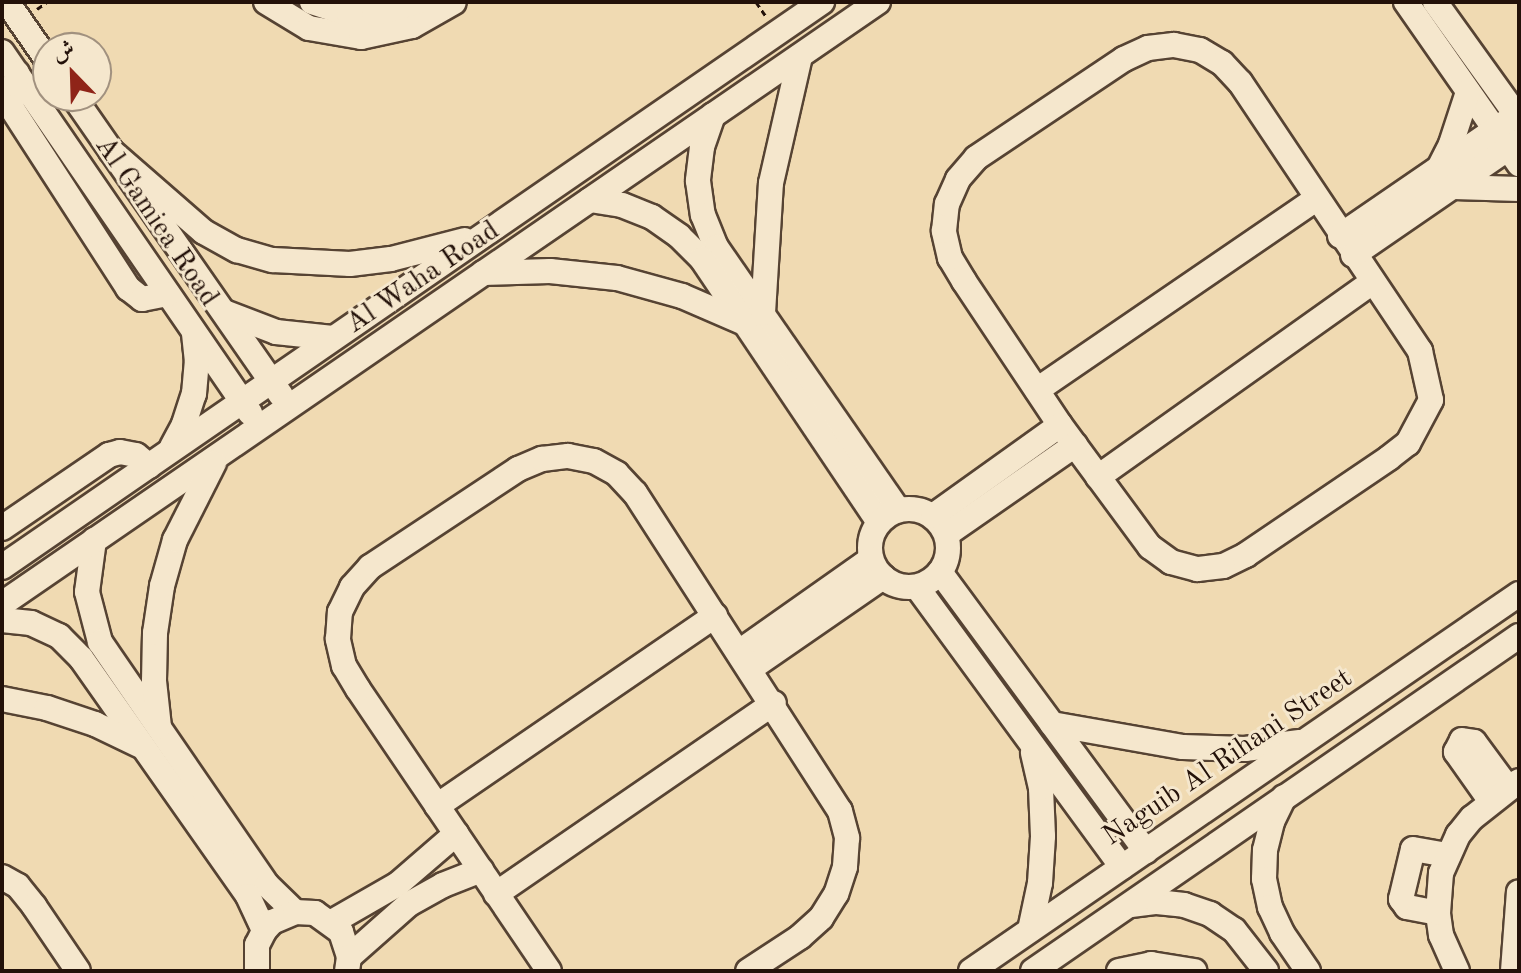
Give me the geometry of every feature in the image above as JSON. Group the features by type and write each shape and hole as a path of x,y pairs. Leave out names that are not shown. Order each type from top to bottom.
{"street":[{"path":"7,2 32,38"},
{"path":"266,2 309,28 361,37 412,26 454,2"},
{"path":"312,2 349,14 374,14 417,2"},
{"name":"Al Waha Road","path":"2,567 822,2"},
{"name":"Al Waha Road","path":"2,604 878,2"},
{"path":"1406,2 1468,92 1510,146"},
{"path":"1347,245 1446,178 1510,146 1518,117 1435,2"},
{"path":"1174,45 1211,57 1240,82 1316,199 1420,351 1431,400 1408,443 1246,555 1223,566 1197,569 1171,562 1150,547 1060,425 950,258 944,231 947,204 958,179 976,158 1124,59 1148,48 1174,45"},
{"path":"754,318 771,183 800,56"},
{"name":"Al Gamiea Road","path":"6,58 259,427"},
{"path":"1446,178 1468,92"},
{"name":"Al Gamiea Road","path":"84,112 289,406"},
{"path":"713,115 698,181 703,215 716,247 754,318 889,516"},
{"path":"111,151 204,232 237,250 273,260 350,264 486,233"},
{"path":"1446,178 1519,189"},
{"path":"1037,390 1316,199"},
{"path":"590,200 622,205 652,217 679,236 754,318"},
{"path":"483,273 550,271 617,278 754,318"},
{"path":"1098,477 1372,282"},
{"path":"222,311 276,332 333,338"},
{"path":"2,528 109,455 120,452 159,459 184,424 194,394 197,362 194,331"},
{"path":"940,525 1060,425"},
{"path":"940,525 1075,445"},
{"path":"154,744 154,665 162,586 185,518 219,454"},
{"path":"549,971 344,666 338,639 340,612 352,587 370,567 518,469 542,459 568,456 605,467 635,493 774,703 840,811 847,838 845,867 836,894 821,918 800,937 748,971"},
{"path":"922,510 940,525 949,554 940,572 917,587 899,586 877,568 870,546 889,516 922,510"},
{"path":"94,540 88,566 91,618 100,642 154,744 248,896 264,931"},
{"path":"744,661 877,568"},
{"path":"940,572 1146,851"},
{"path":"917,587 1122,867"},
{"name":"Naguib Al Rihani Street","path":"971,971 1519,594"},
{"path":"437,806 715,616"},
{"path":"2,620 31,623 59,636 154,744 267,885 295,912"},
{"path":"1033,971 1519,636"},
{"path":"1389,684 1408,711"},
{"path":"2,699 47,708 154,744"},
{"path":"496,894 774,703"},
{"path":"1052,724 1183,747 1245,749 1307,741"},
{"path":"1030,930 1040,883 1043,836 1041,788 1031,742"},
{"path":"1457,971 1441,935 1438,913 1441,873 1465,826 1506,790"},
{"path":"1285,796 1272,822 1265,850 1264,879 1270,907 1282,933 1308,971"},
{"path":"332,922 398,884 456,834"},
{"path":"1438,913 1407,907 1401,899 1413,849 1448,855"},
{"path":"348,964 409,904 443,885 481,870"},
{"path":"2,877 18,886 78,971"},
{"path":"1513,971 1519,896"},
{"path":"1129,906 1157,902 1184,905 1210,914 1234,930 1266,971"},
{"path":"257,971 257,945 264,931 272,922 295,912 315,913 332,922 347,944 348,964"},
{"path":"1119,971 1151,964 1169,964 1194,971"}]}
